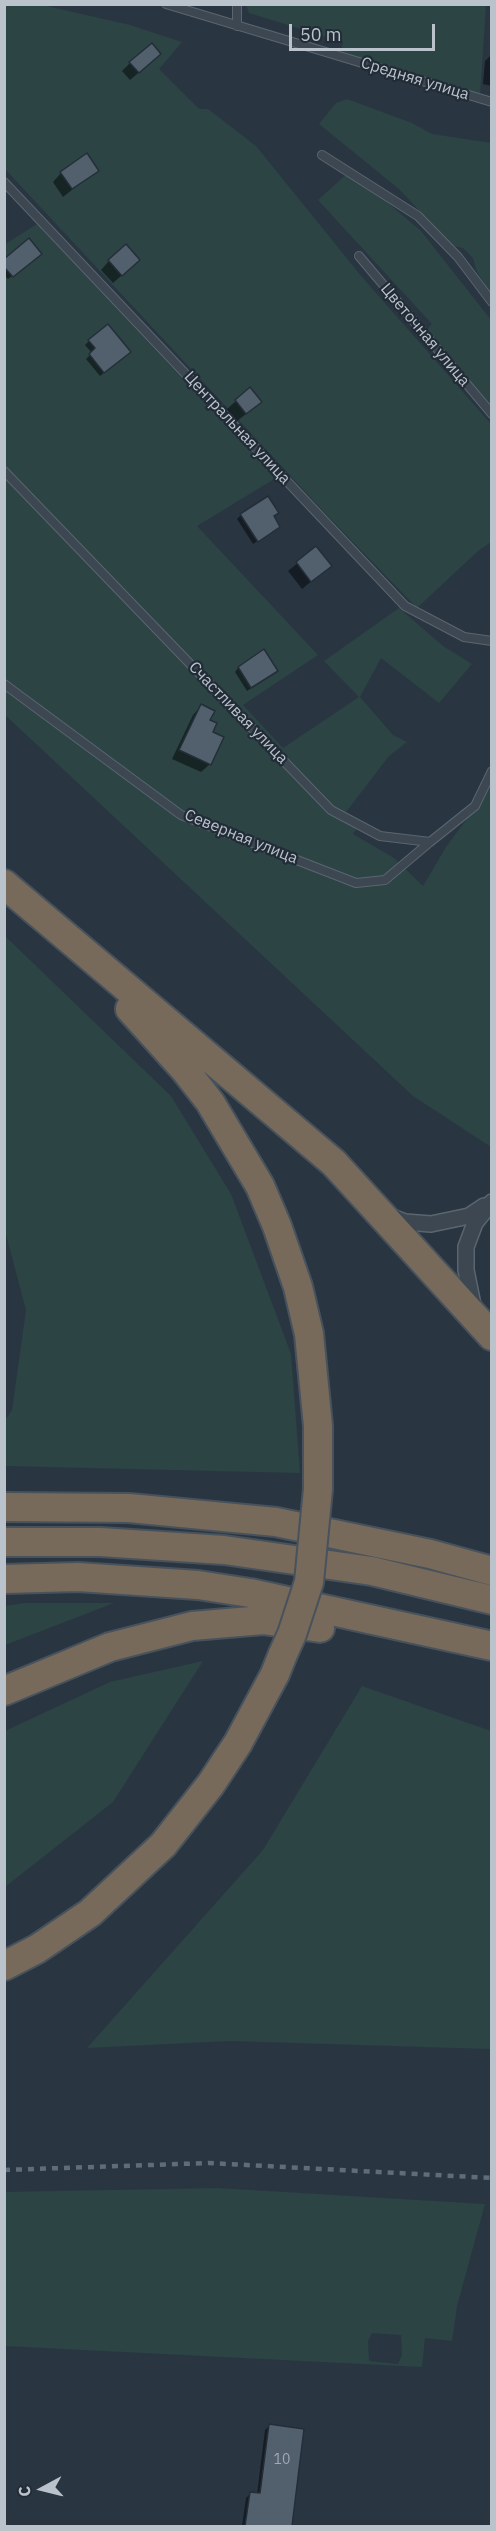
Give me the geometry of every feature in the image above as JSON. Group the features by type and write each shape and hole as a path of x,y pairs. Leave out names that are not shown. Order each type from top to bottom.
{"highway":[{"path":"4,884 334,1163 485,1329"},
{"path":"4,1966 37,1949 90,1913 163,1845 205,1792 238,1743 275,1674 292,1634 309,1582 318,1490 318,1426 309,1334 298,1287 277,1226 260,1186 233,1137 198,1086 69,940"},
{"path":"4,1507 129,1508 276,1522 430,1554 492,1571"},
{"path":"4,1542 100,1542 224,1550 372,1571 492,1600"},
{"path":"4,1579 78,1577 198,1585 249,1593 492,1646"},
{"path":"4,1691 110,1647 165,1632 226,1621 263,1620 395,1638 463,1638"}],"street":[{"path":"378,1211 405,1222 431,1224 468,1216 492,1202"},
{"path":"485,1329 470,1291 466,1247 475,1223 492,1202"}],"lane":[{"name":"Средняя улица","path":"166,4 492,102"},
{"path":"237,4 237,26"},
{"path":"322,155 418,216 458,257 492,302"},
{"name":"Центральная улица","path":"4,182 405,606 464,637 492,641"},
{"name":"Цветочная улица","path":"359,256 492,414"},
{"name":"Счастливая улица","path":"4,471 331,810 380,836 430,842"},
{"name":"Северная улица","path":"4,684 181,815 356,883 385,880 430,842"},
{"path":"430,842 475,806 492,771"}],"green space":[{"path":"5,5 42,5 130,25 182,42 159,69 199,109 208,109 256,146 362,277 491,424 491,542 478,551 417,608 326,514 5,169"},
{"path":"246,5 486,5 480,96 399,69 341,54 343,42 249,13"},
{"path":"347,99 412,123 432,134 491,143 491,294 477,272 473,258 463,248 453,246 399,189 319,124 336,103"},
{"path":"350,171 421,231 491,320 491,405 427,329 432,324 318,200"},
{"path":"37,224 276,478 197,526 318,655 243,705 283,748 359,697 324,661 399,608 443,646 472,664 439,703 381,658 360,697 393,735 407,742 389,756 346,812 362,821 353,834 394,858 423,886 446,847 469,816 491,776 491,1147 413,1096 5,715 4,245"},
{"path":"5,936 171,1096 231,1194 291,1354 300,1473 5,1466 5,1420 12,1410 26,1310 5,1231"},
{"path":"24,1603 114,1603 5,1645 5,1606"},
{"path":"203,1661 113,1802 5,1887 5,1731 110,1682"},
{"path":"362,1686 491,1731 491,2049 230,2041 87,2048 263,1850"},
{"path":"217,2188 485,2204 457,2306 452,2341 425,2338 422,2367 5,2346 5,2192","holes":["372,2333 401,2335 402,2355 398,2364 369,2361 368,2341"]}],"building":[{"path":"152,43 161,54 139,73 129,62"},
{"path":"87,153 99,171 72,189 60,172"},
{"path":"29,238 42,254 13,277 4,267 4,259"},
{"path":"126,244 140,260 122,276 108,260"},
{"path":"108,324 131,352 104,373 89,354 95,348 88,340"},
{"path":"250,387 262,402 246,414 235,400"},
{"path":"268,496 279,513 274,516 280,527 258,542 240,514"},
{"path":"316,546 332,566 311,582 296,562"},
{"path":"264,649 278,671 251,688 238,667"},
{"path":"201,704 215,711 210,720 217,723 213,732 224,737 211,765 179,750"},
{"path":"269,2424 304,2429 292,2526 245,2526 250,2492 260,2493"}],"railway":[{"path":"4,2170 209,2163 492,2178"}]}
